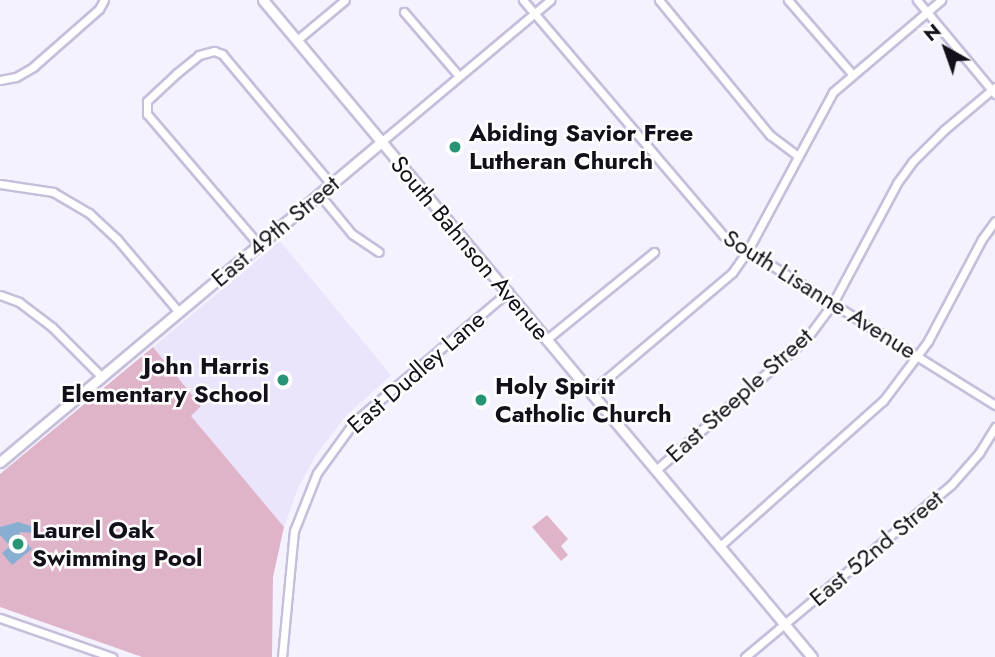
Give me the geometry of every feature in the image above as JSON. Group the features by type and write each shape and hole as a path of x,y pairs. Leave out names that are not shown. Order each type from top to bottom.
{"street":[{"path":"0,80 16,77 33,67 99,9 104,0"},
{"name":"South Bahnson Avenue","path":"263,0 813,657"},
{"path":"296,40 345,0"},
{"name":"South Lisanne Avenue","path":"523,0 715,227 995,405"},
{"name":"East 49th Street","path":"0,461 550,0"},
{"path":"659,0 770,135 797,155"},
{"path":"789,0 852,74"},
{"path":"917,0 994,90"},
{"path":"591,392 720,284 748,250 833,92 941,0"},
{"path":"404,12 459,76"},
{"path":"259,245 147,114 147,101 177,73 199,55 214,51 222,54 331,184"},
{"name":"East Steeple Street","path":"656,470 797,348 833,303 897,183 912,162 936,138 994,90"},
{"path":"0,184 53,192 89,213 110,231 179,312"},
{"path":"319,194 352,234 379,252"},
{"path":"720,546 859,426 918,356 995,221"},
{"path":"547,340 654,251"},
{"name":"East Dudley Lane","path":"282,657 294,531 317,474 335,444 362,415 508,292"},
{"path":"0,295 19,302 52,327 102,377"},
{"name":"East 52nd Street","path":"745,657 951,485 979,453 995,427"},
{"path":"0,618 89,653 112,657"}],"shaded area":[{"name":"John Harris Elementary School","path":"280,241 391,375 346,416 316,455 298,488 284,527 190,416 201,406 153,347"},
{"path":"153,347 201,406 191,416 284,527 273,577 272,657 142,657 0,607 0,474"},
{"path":"547,515 568,539 561,546 568,555 561,561 532,527"}],"water":[{"name":"Laurel Oak Swimming Pool","path":"18,522 34,527 43,534 37,539 33,533 20,532 19,540 25,541 32,549 12,565 2,553 10,546 0,535 0,527"}],"place":[{"name":"Abiding Savior Free Lutheran Church","path":"455,147"},
{"name":"John Harris Elementary School","path":"283,380"},
{"name":"Holy Spirit Catholic Church","path":"481,400"},
{"name":"Laurel Oak Swimming Pool","path":"18,544"}]}
